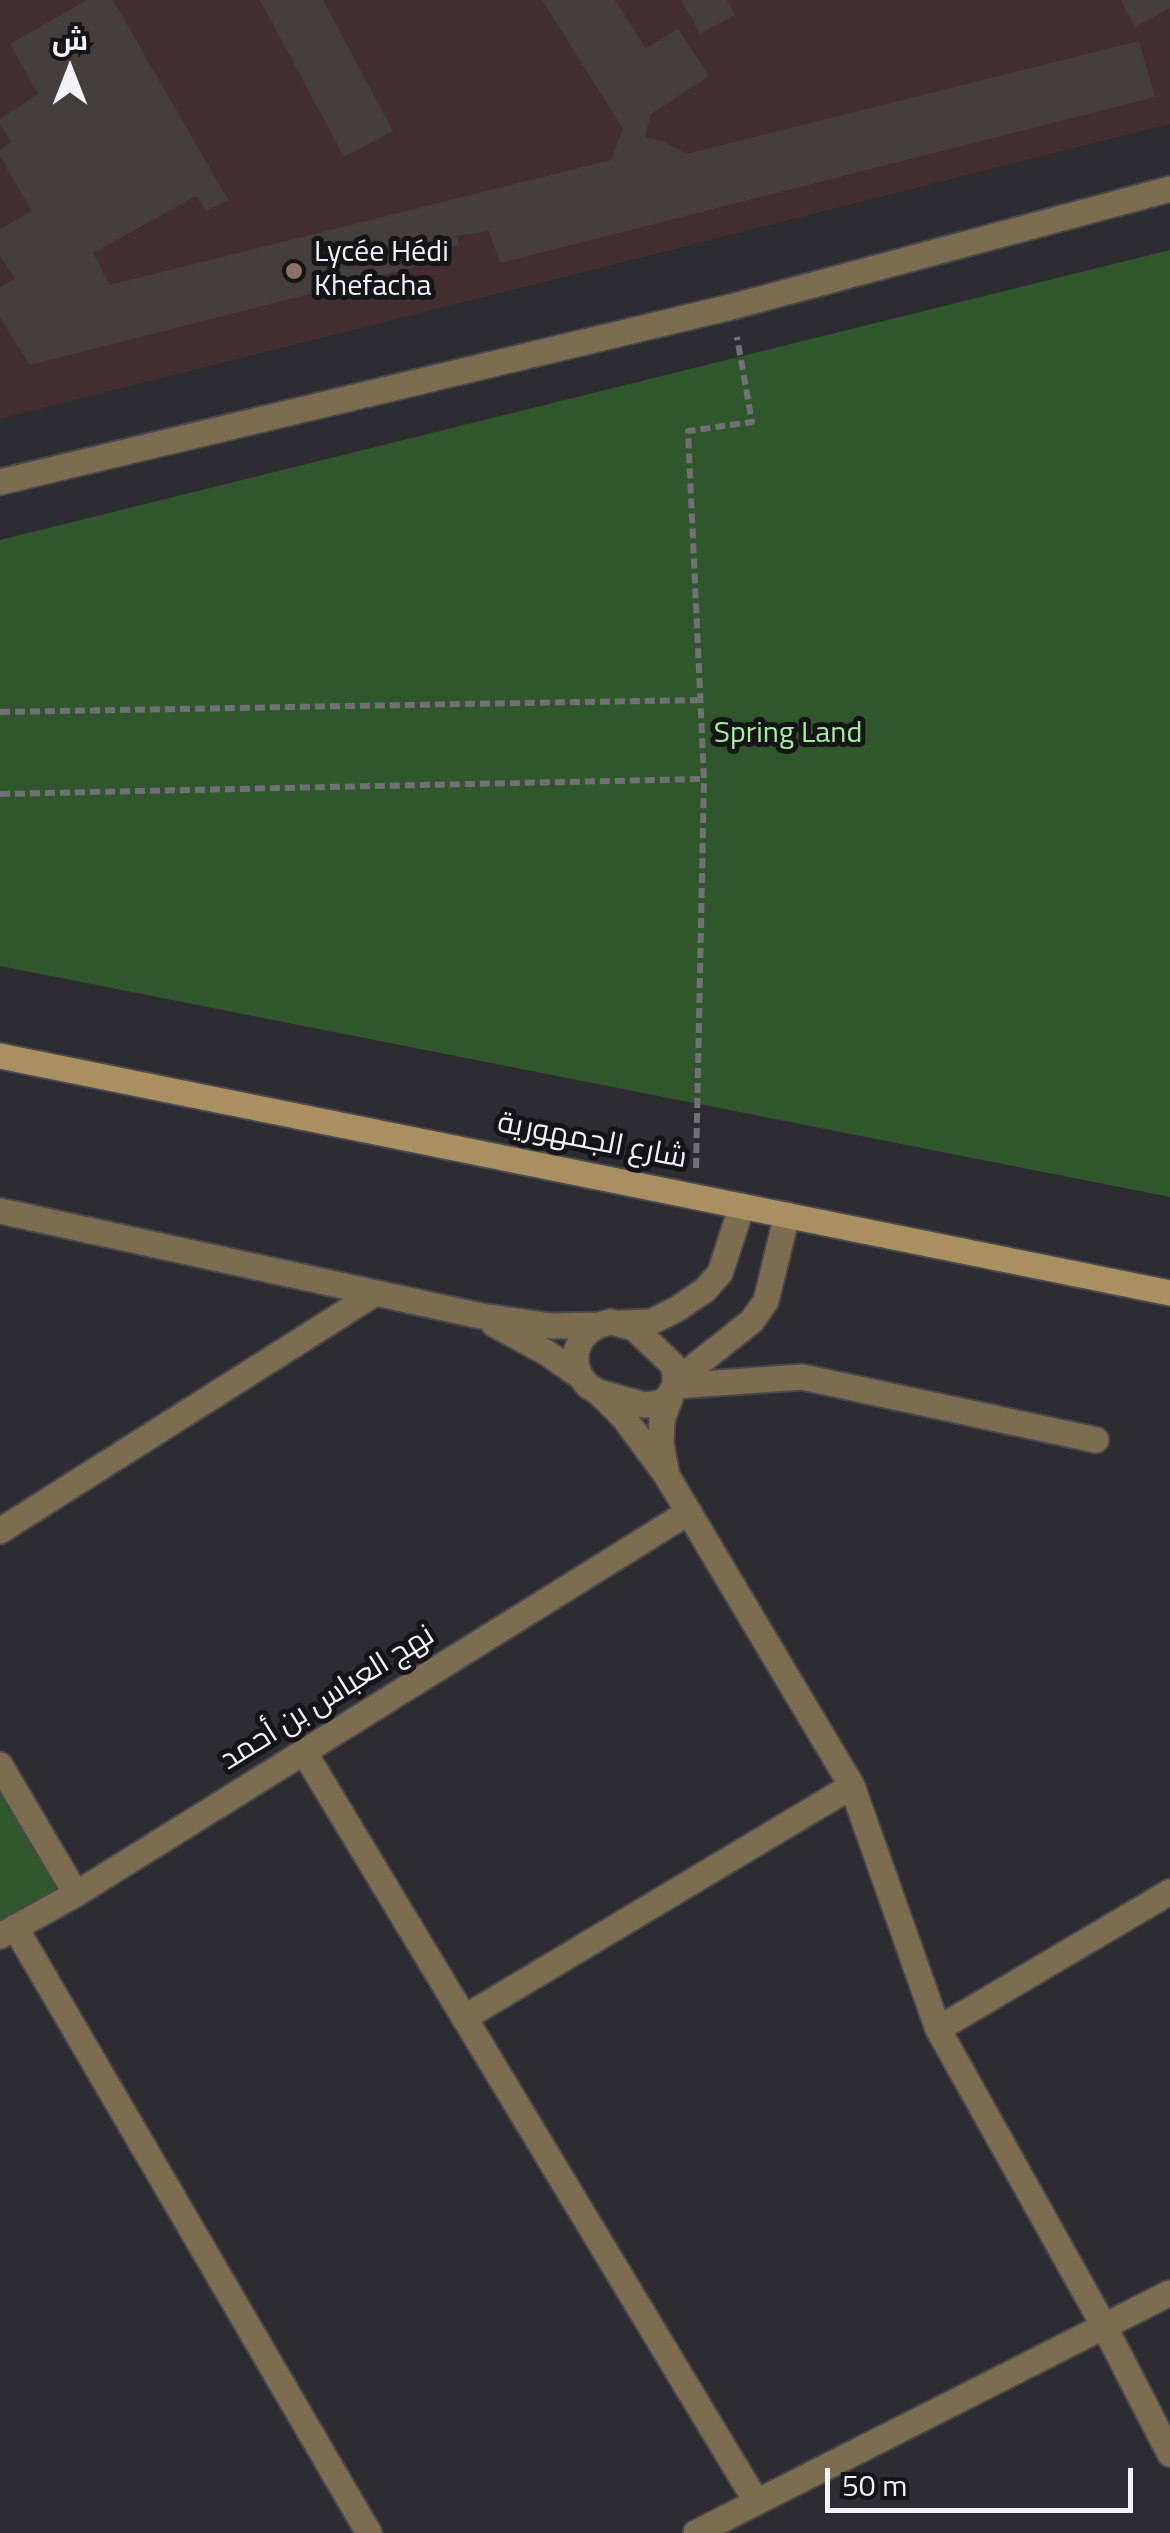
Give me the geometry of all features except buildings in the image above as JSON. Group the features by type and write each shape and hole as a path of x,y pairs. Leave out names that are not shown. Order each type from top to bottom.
{"street":[{"path":"0,482 731,306 1170,189"},
{"name":"شارع الجمهورية","path":"0,1056 1170,1293"},
{"path":"0,1211 374,1294 551,1326 650,1322 677,1310 705,1290 720,1273 742,1206"},
{"path":"667,1476 661,1444 662,1420 674,1386 675,1372 634,1328 611,1324 589,1331 581,1340 576,1364 589,1384 644,1405 661,1403 674,1386 752,1321 766,1301 788,1215"},
{"path":"0,1531 374,1294"},
{"path":"481,1316 547,1352 589,1384 624,1418 667,1476 852,1786 938,2029 1104,2326 1170,2454"},
{"path":"674,1386 802,1376 1096,1440"},
{"name":"نهج العباس بن أحمد","path":"8,1932 76,1894 688,1512"},
{"path":"304,1752 756,2501"},
{"path":"0,1765 76,1894"},
{"path":"464,2018 852,1786"},
{"path":"938,2029 1170,1892"},
{"path":"8,1932 368,2533"},
{"path":"696,2533 1170,2293"}],"path":[{"path":"696,1196 704,778 688,430 752,422 731,306"},
{"path":"0,712 700,700"},
{"path":"0,794 704,778"}],"shaded area":[{"name":"Lycée Hédi Khefacha","path":"0,0 1170,0 1170,124 0,419"}],"green space":[{"name":"Spring Land","path":"1170,250 1170,1197 0,966 0,540"},
{"path":"0,1784 73,1907 0,1949"}],"place":[{"name":"Lycée Hédi Khefacha","path":"294,271"}]}
